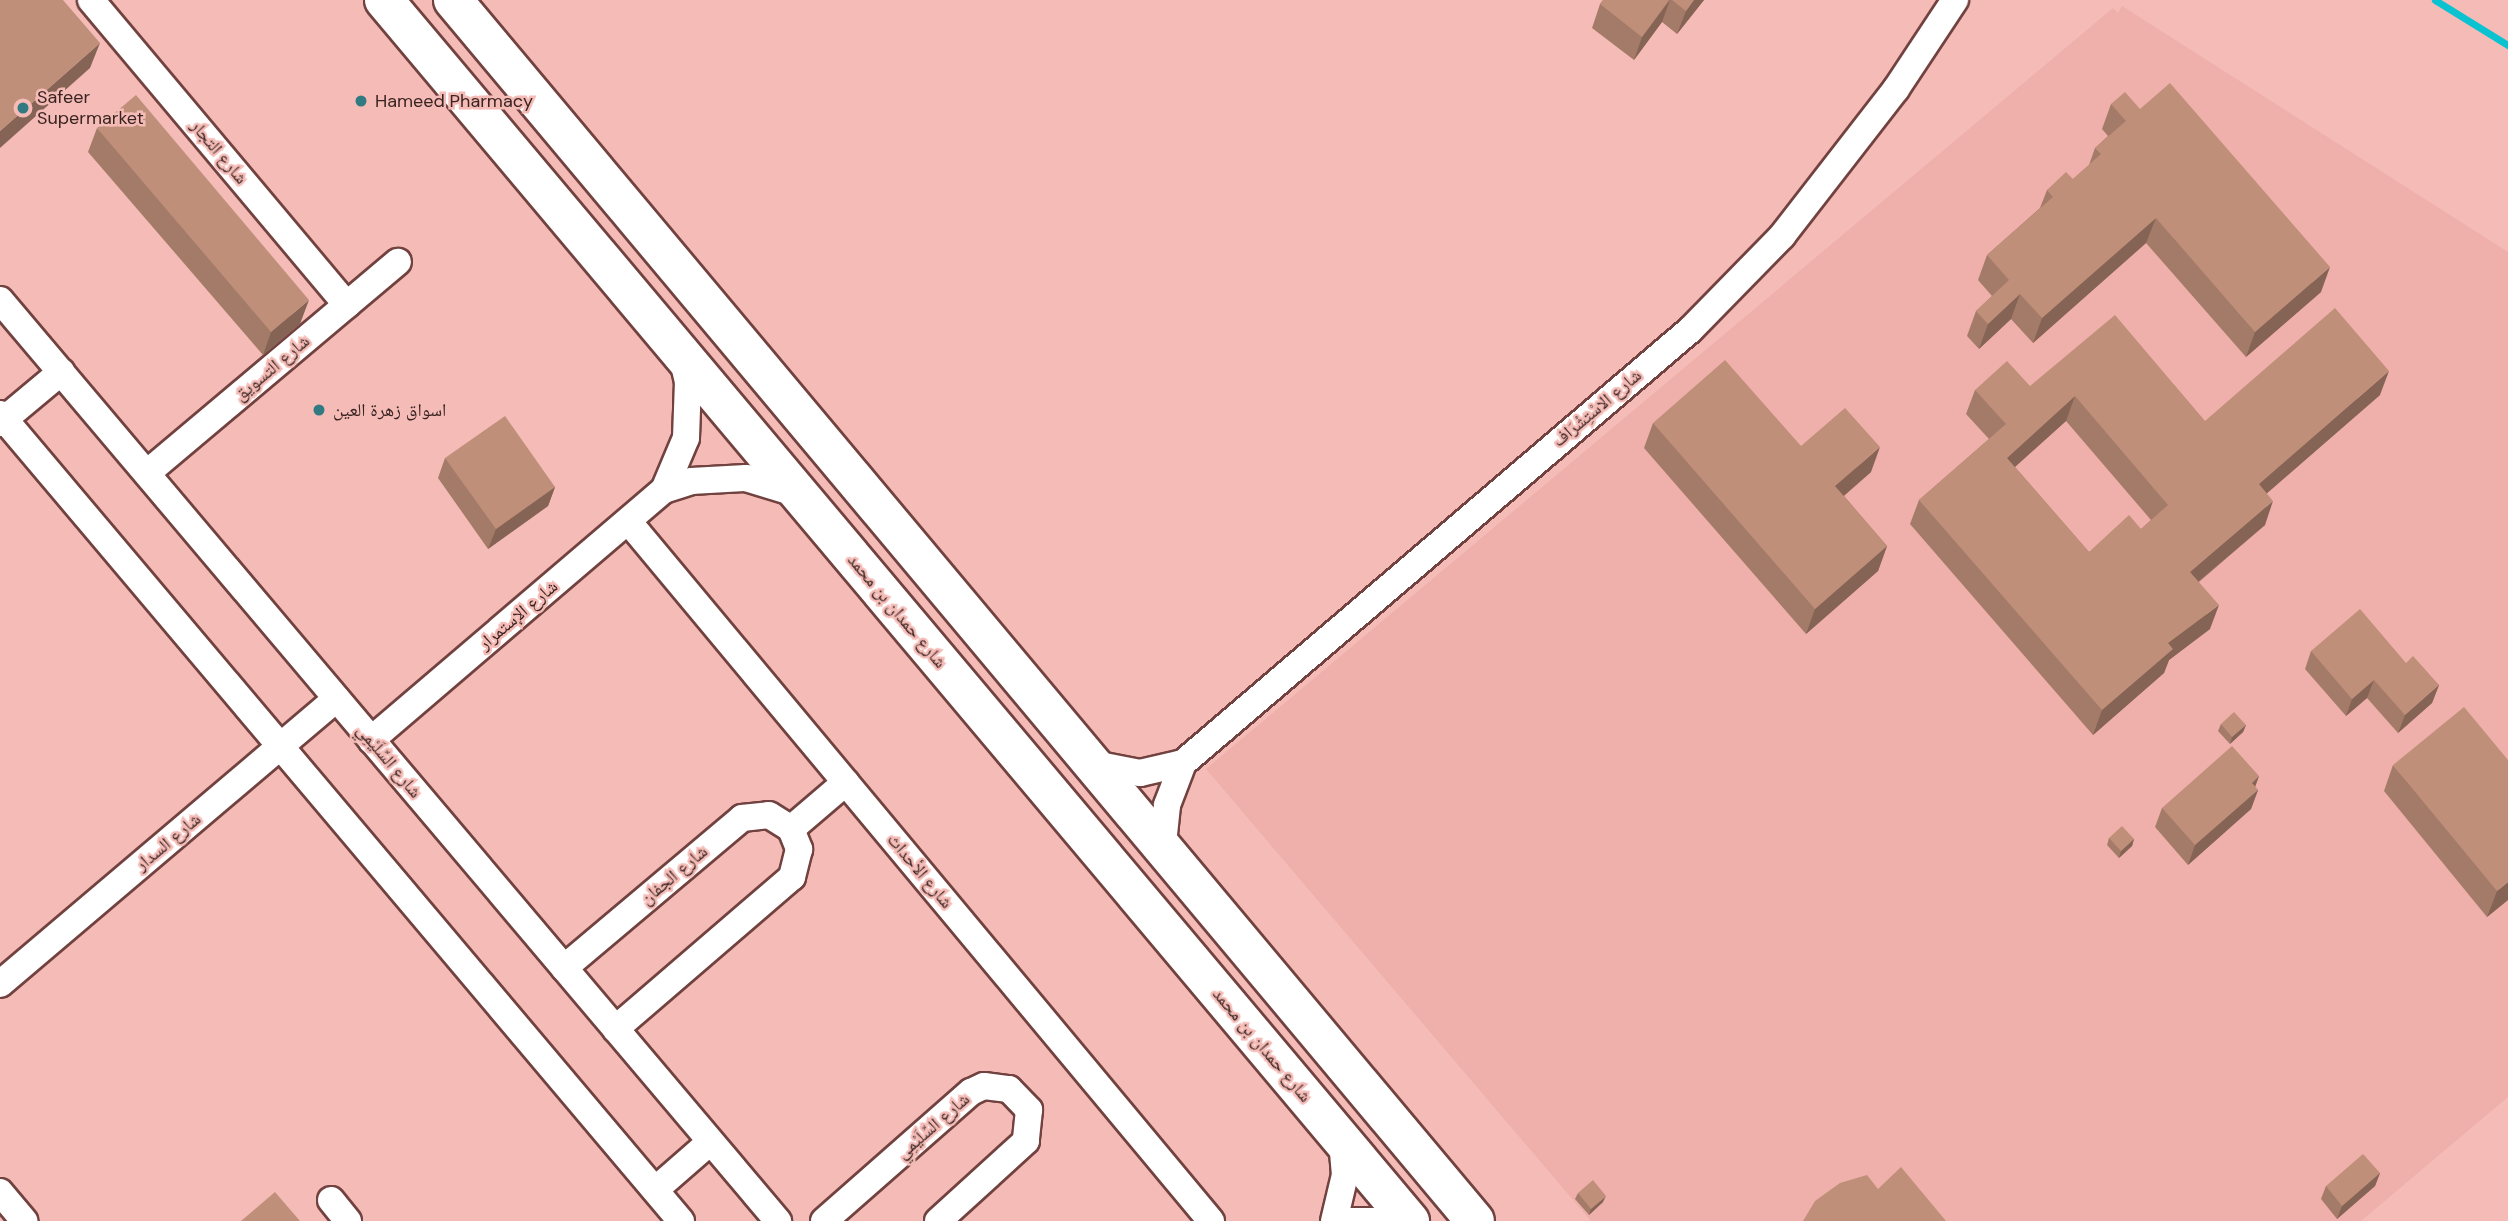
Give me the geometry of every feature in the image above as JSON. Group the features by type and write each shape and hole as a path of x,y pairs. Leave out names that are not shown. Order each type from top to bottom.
{"main road":[{"name":"شارع حمدان بن محمد","path":"384,0 1410,1221"},
{"path":"453,0 1163,844 1475,1221"}],"street":[{"name":"شارع التجار","path":"91,0 347,305"},
{"name":"شارع الاسْتِشْرَاف","path":"1094,764 1140,773 1183,763 1738,285 1849,151 1955,0"},
{"name":"شارع التسويق","path":"147,473 398,262"},
{"name":"شارع السِّلَيْمِي","path":"0,300 778,1221"},
{"name":"شارع الإستمرار","path":"664,490 686,438 688,382 682,355"},
{"path":"61,372 2,419 681,1221"},
{"name":"شارع الإستمرار","path":"371,740 664,490 691,481 746,478 799,495"},
{"name":"شارع الأحداث","path":"628,521 1212,1221"},
{"name":"شارع السدار","path":"0,984 336,699"},
{"name":"شارع الاسْتِشْرَاف","path":"1163,844 1167,805 1183,763"},
{"path":"615,1029 792,877 799,849 791,829 846,782"},
{"name":"شارع الجفان","path":"564,968 742,818 769,815 791,829"},
{"name":"شارع السِّلَيْمِي","path":"824,1221 971,1092 984,1086 1009,1089 1029,1110 1026,1141 938,1221"},
{"path":"1334,1221 1345,1175 1342,1139"},
{"path":"655,1190 710,1142"},
{"path":"0,1192 24,1221"},
{"path":"331,1200 348,1221"},
{"path":"1348,1221 1395,1221"}],"shaded area":[{"path":"2122,6 2508,252 2508,1097 2361,1221 1591,1221 1206,769 2113,8 2118,13"}],"building":[{"name":"Safeer Supermarket","path":"0,0 63,0 100,43 0,131"},
{"path":"1603,0 1669,0 1642,37 1600,4"},
{"path":"1672,0 1694,0 1686,11"},
{"path":"2170,83 2330,267 2255,332 2156,218 2042,318 2020,294 1988,324 1976,311 2009,280 1987,255 2053,197 2047,190 2066,172 2073,179 2101,154 2095,148 2126,121 2111,104 2125,92 2140,109"},
{"path":"136,95 309,300 271,332 97,128"},
{"path":"2335,308 2389,371 2259,484 2273,501 2190,572 2219,605 2168,643 2173,649 2102,710 1919,500 2006,424 1975,390 2007,361 2030,386 2115,315 2205,421","holes":["2075,396 2168,505 2141,529 2129,515 2089,552 2007,458"]},
{"path":"1725,360 1801,446 1845,408 1880,447 1835,486 1887,546 1815,609 1653,423"},
{"path":"505,416 555,487 496,529 445,458"},
{"path":"2360,609 2406,663 2413,656 2439,685 2405,715 2374,680 2352,699 2311,651"},
{"path":"2464,707 2508,760 2508,882 2497,891 2393,765"},
{"path":"2234,712 2246,725 2232,737 2221,724"},
{"path":"2232,746 2259,776 2252,783 2258,790 2195,845 2162,808"},
{"path":"2122,826 2134,839 2121,851 2109,838"},
{"path":"2363,1154 2380,1173 2342,1206 2326,1186"},
{"path":"1901,1167 1946,1221 1803,1221 1815,1201 1840,1183 1867,1175 1878,1189"},
{"path":"1593,1180 1606,1196 1591,1209 1578,1193"},
{"path":"275,1192 300,1221 241,1221"}],"waterway":[{"path":"2435,0 2508,45"}],"place":[{"name":"Hameed Pharmacy","path":"361,101"},
{"name":"Safeer Supermarket","path":"23,108"},
{"name":"اسواق زهرة العين","path":"319,410"}]}
